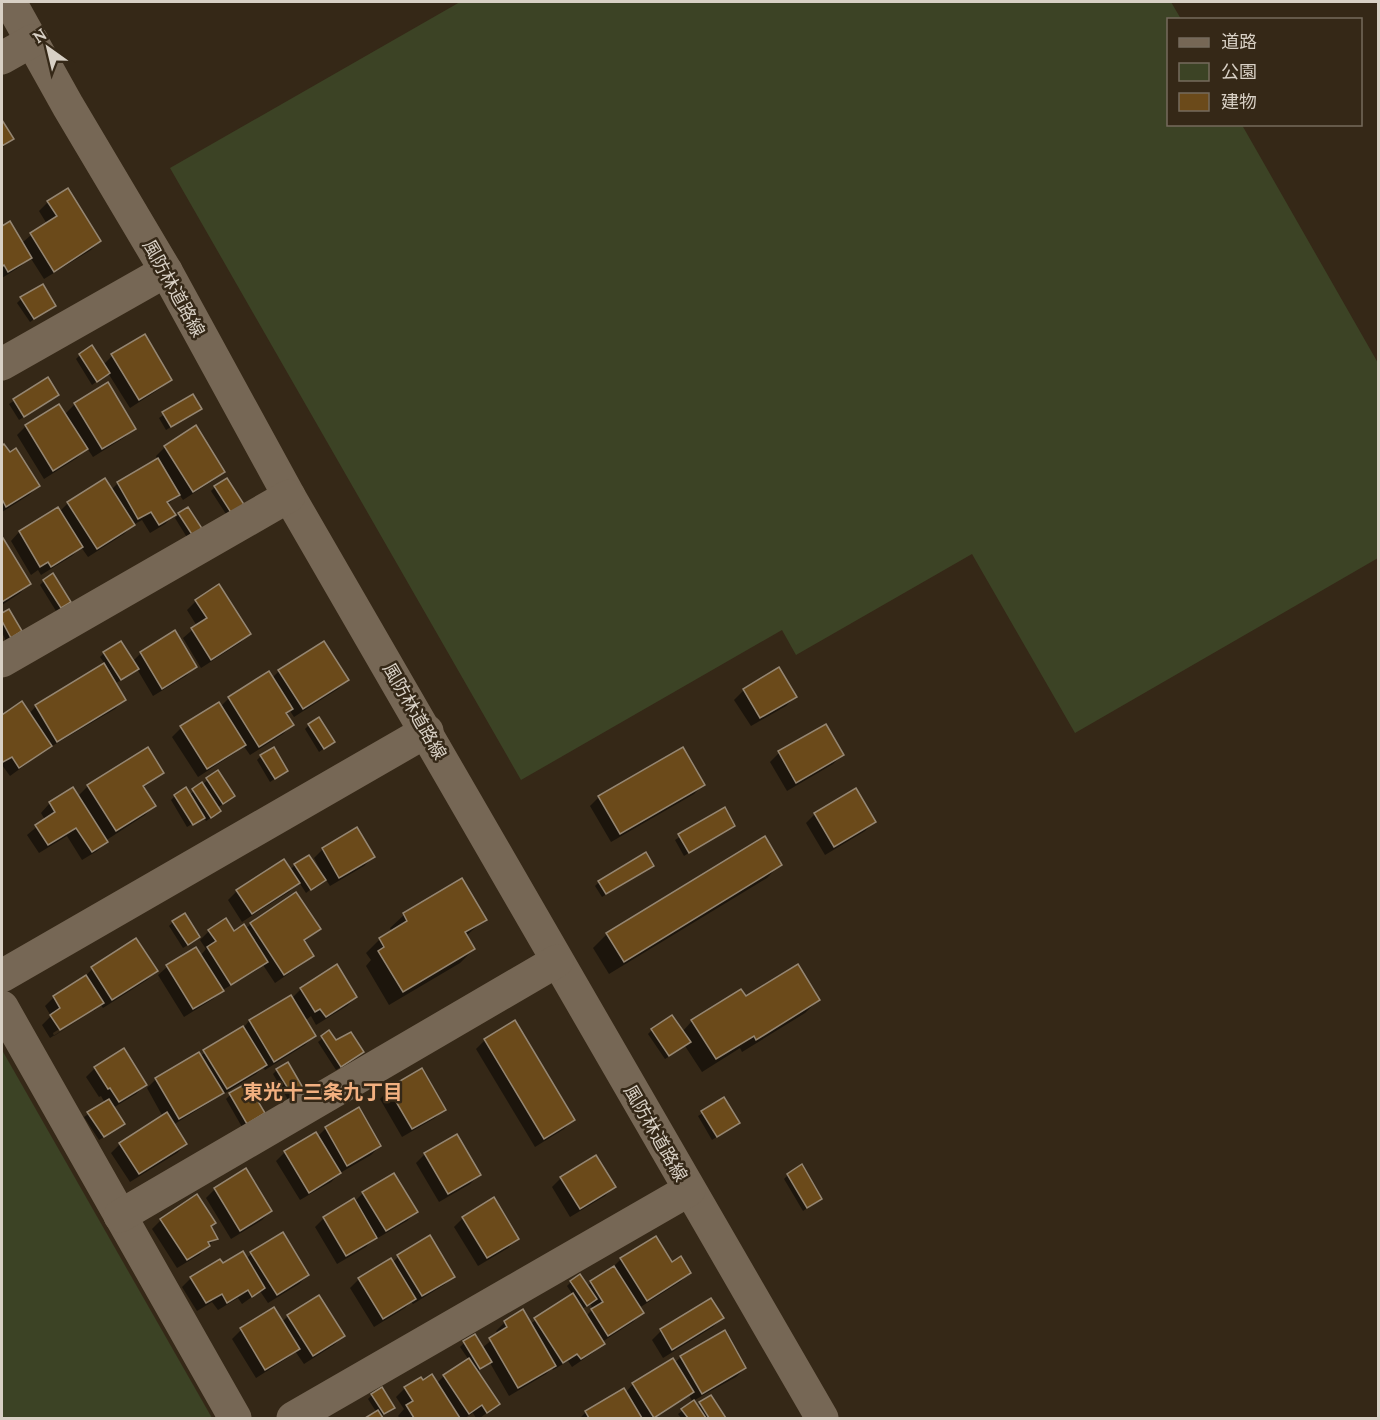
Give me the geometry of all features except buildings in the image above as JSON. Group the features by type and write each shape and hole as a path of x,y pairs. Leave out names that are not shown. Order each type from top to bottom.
{"street":[{"name":"風防林道路線","path":"10,2 165,271 289,496 427,731 819,1417"},
{"path":"2,58 32,41"},
{"path":"2,364 165,271"},
{"path":"2,661 289,496"},
{"path":"2,976 427,731"},
{"path":"120,1216 557,961"},
{"path":"2,1007 235,1419"},
{"path":"293,1419 689,1190"}],"green space":[{"path":"460,2 1171,2 1180,18 1167,18 1167,126 1243,126 1378,363 1378,558 1075,733 972,554 796,655 782,630 521,780 170,168"},
{"path":"2,1050 212,1418 2,1418"}],"district":[{"name":"東光十三条九丁目","path":"323,1091"}]}
